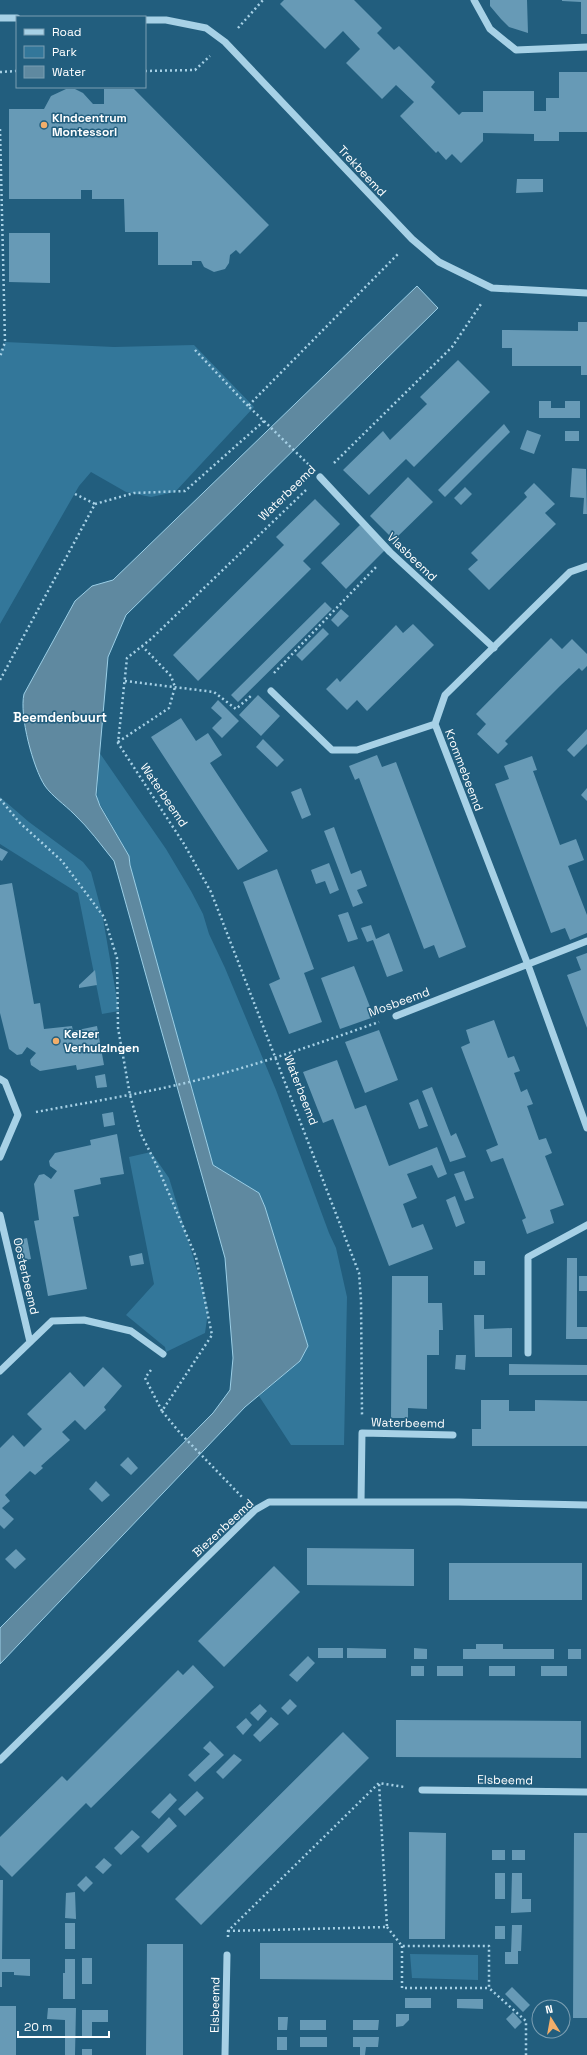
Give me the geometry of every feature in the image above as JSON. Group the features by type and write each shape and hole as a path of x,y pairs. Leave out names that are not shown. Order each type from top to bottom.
{"street":[{"path":"474,0 490,29 516,50 587,47"},
{"path":"0,18 16,18"},
{"name":"Trekbeemd","path":"146,20 166,20 206,28 225,42 412,239 438,262 492,288 587,293"},
{"name":"Vlasbeemd","path":"320,477 390,552 494,648"},
{"name":"Krommebeemd","path":"587,566 570,572 445,695 434,724 528,965 587,1128"},
{"path":"271,691 332,750 357,750 434,724"},
{"path":"528,965 587,941"},
{"name":"Mosbeemd","path":"396,1016 528,965"},
{"path":"0,1079 5,1082 18,1115 0,1157"},
{"name":"Oosterbeemd","path":"0,1215 30,1342"},
{"path":"528,1353 528,1257 587,1224"},
{"name":"Oosterbeemd","path":"0,1371 52,1321 84,1320 131,1332 163,1354"},
{"name":"Waterbeemd","path":"361,1502 362,1433 453,1434"},
{"name":"Biezenbeemd","path":"0,1760 255,1510 269,1502 459,1502 587,1505"},
{"name":"Elsbeemd","path":"422,1790 587,1792"},
{"name":"Elsbeemd","path":"225,2055 227,1955"}],"path":[{"path":"0,72 16,71"},
{"path":"0,130 5,342 0,357"},
{"path":"248,406 412,239"},
{"name":"Waterbeemd","path":"362,1433 361,1300 359,1273 277,1058 211,892 184,844 118,743 127,658 142,646 320,477 452,348 492,288"},
{"path":"195,350 248,406 270,425 302,457"},
{"path":"75,494 95,504 134,493 185,491 264,421"},
{"path":"0,680 95,504"},
{"path":"125,681 214,692 236,709 265,683 390,552"},
{"path":"118,743 169,708 175,687 171,676 142,646"},
{"path":"265,683 271,691"},
{"path":"0,799 20,823 62,861 104,917 117,958 118,1028 130,1095 140,1134 158,1168 196,1257 212,1335 162,1411"},
{"name":"Mosbeemd","path":"18,1115 130,1095 216,1075 277,1058 396,1016"},
{"path":"163,1354 145,1378 162,1411 180,1433 255,1510"},
{"path":"378,1782 422,1790"},
{"path":"378,1782 387,1927 402,1946 402,1988 489,1988 526,2021 526,2055"},
{"path":"227,1955 228,1931 378,1782"},
{"path":"228,1931 387,1927"},
{"path":"402,1946 489,1946 489,1988"}],"green space":[{"path":"5,342 114,347 194,345 254,407 175,492 151,497 126,492 91,472 79,486 0,624 0,349 3,349"},
{"path":"99,752 166,849 203,914 209,934 225,968 276,1090 329,1233 336,1248 347,1297 344,1445 291,1445 259,1396 300,1361 308,1346 265,1207 259,1193 213,1165 130,865 129,856 97,799"},
{"path":"0,797 29,822 83,862 91,872 102,913 119,1011 102,1014 78,893 0,844"},
{"path":"151,1152 169,1178 203,1289 208,1312 205,1333 166,1352 165,1347 126,1315 154,1284 129,1157"},
{"path":"410,1954 478,1955 478,1980 412,1978"}],"water":[{"path":"417,286 438,308 126,615 108,657 96,795 100,806 129,856 130,865 213,1165 259,1193 265,1207 308,1346 300,1361 245,1407 0,1664 0,1628 213,1413 230,1390 233,1358 225,1258 114,861 85,825 48,790 40,778 25,728 23,715 24,694 75,601 92,586 113,580"}],"building":[{"path":"284,0 354,0 382,28 377,33 394,50 399,46 435,82 431,87 459,115 462,112 483,112 483,91 534,91 534,111 546,111 546,98 559,98 559,72 587,72 587,132 559,132 559,141 534,141 534,134 483,133 483,141 461,163 452,154 446,160 438,151 436,153 400,116 414,102 396,85 382,99 346,63 360,49 343,31 325,49 280,4"},
{"path":"490,0 527,0 528,33 509,27 490,6"},
{"path":"562,0 587,0 587,34 581,34 581,2"},
{"path":"66,89 75,89 83,93 93,104 104,104 104,89 134,89 269,225 240,254 236,250 230,255 229,263 225,269 214,272 204,267 201,261 192,261 192,265 158,265 158,232 125,232 124,199 92,199 92,190 81,190 81,199 9,199 9,109 44,109 51,96"},
{"path":"517,179 543,179 543,192 516,193"},
{"path":"9,233 50,233 50,283 9,282"},
{"path":"578,322 587,322 587,375 581,375 581,366 512,366 512,348 502,348 502,330 578,331"},
{"path":"458,360 490,392 414,467 406,459 369,495 343,470 383,431 390,440 427,404 420,397"},
{"path":"539,401 551,401 551,408 565,408 565,401 580,401 580,418 539,418"},
{"path":"504,424 510,432 445,497 438,490"},
{"path":"527,430 541,435 534,454 520,449"},
{"path":"565,431 579,431 579,441 565,441"},
{"path":"572,468 586,469 587,514 583,514 584,498 570,497"},
{"path":"408,477 433,502 394,540 370,516"},
{"path":"534,483 555,504 545,513 556,524 489,590 468,569 478,560 471,553 527,497 524,493"},
{"path":"465,487 472,494 461,505 454,498"},
{"path":"315,499 340,524 303,561 311,569 198,681 173,655 284,545 276,537"},
{"path":"360,525 385,550 346,589 321,563"},
{"path":"325,602 332,609 238,702 231,695"},
{"path":"341,609 349,616 338,627 331,620"},
{"path":"413,624 434,645 367,711 357,700 347,710 326,689 337,678 340,682 396,625 403,633"},
{"path":"323,628 329,634 302,661 296,655"},
{"path":"551,638 562,649 572,639 587,654 587,666 582,671 579,668 560,686 505,741 508,744 498,754 477,734 486,724 476,714"},
{"path":"258,695 280,716 261,736 239,715"},
{"path":"218,700 239,721 222,738 212,728 222,718 211,708"},
{"path":"181,718 196,741 208,733 222,755 210,763 268,851 238,870 151,737"},
{"path":"587,729 587,744 574,757 567,750"},
{"path":"263,739 284,760 277,767 256,747"},
{"path":"377,755 382,767 396,762 466,947 439,958 434,945 424,949 359,778 355,780 349,766"},
{"path":"532,756 537,770 533,771 560,845 576,839 584,860 568,866 587,915 587,933 570,940 565,928 551,933 495,784 509,779 504,766"},
{"path":"301,788 311,815 302,819 291,792"},
{"path":"587,788 587,801 581,795"},
{"path":"334,827 351,874 361,870 367,886 357,890 363,903 353,907 324,831"},
{"path":"0,848 8,852 2,861 0,860"},
{"path":"329,863 339,890 330,894 325,881 316,884 311,870"},
{"path":"277,869 314,969 304,973 322,1022 289,1034 269,984 280,979 243,882"},
{"path":"12,883 34,1004 40,1003 44,1029 72,1026 73,1031 97,1026 104,1065 77,1070 76,1065 40,1071 31,1065 30,1060 36,1053 27,1047 22,1054 17,1055 9,1049 0,1013 0,885"},
{"path":"348,912 358,939 348,942 338,915"},
{"path":"371,925 376,939 389,933 403,971 387,977 373,940 367,942 361,928"},
{"path":"587,953 587,1028 567,975 581,970 576,957"},
{"path":"354,966 374,1017 340,1029 321,978"},
{"path":"95,970 97,985 79,988 79,985"},
{"path":"494,1020 508,1058 514,1056 520,1071 514,1073 521,1092 527,1089 533,1104 527,1106 539,1140 546,1138 552,1153 545,1156 564,1205 550,1210 554,1223 527,1234 522,1220 526,1218 503,1158 491,1162 486,1150 498,1145 461,1047 470,1043 466,1030"},
{"path":"379,1030 398,1080 365,1093 345,1042"},
{"path":"337,1060 355,1109 366,1105 389,1166 437,1147 447,1174 438,1178 432,1165 407,1174 417,1198 403,1204 412,1228 423,1224 433,1249 389,1266 333,1119 323,1123 303,1072"},
{"path":"105,1074 107,1087 97,1088 95,1076"},
{"path":"432,1087 451,1136 456,1133 466,1157 450,1162 422,1091"},
{"path":"418,1099 428,1126 419,1129 409,1103"},
{"path":"113,1112 115,1125 104,1127 102,1114"},
{"path":"117,1134 124,1174 100,1178 101,1184 74,1190 79,1216 73,1217 87,1289 48,1296 34,1221 39,1220 34,1184 39,1175 44,1174 51,1179 57,1171 50,1166 49,1161 55,1153 91,1145 90,1140"},
{"path":"464,1171 474,1198 465,1201 454,1174"},
{"path":"455,1196 465,1223 456,1227 446,1200"},
{"path":"27,1238 31,1259 19,1261 15,1241"},
{"path":"142,1253 144,1264 131,1266 129,1256"},
{"path":"567,1258 577,1258 577,1327 587,1327 587,1339 566,1339"},
{"path":"474,1261 485,1261 485,1275 474,1275"},
{"path":"392,1276 428,1276 428,1303 442,1303 443,1330 439,1330 439,1355 427,1355 427,1409 408,1408 408,1418 391,1418"},
{"path":"579,1276 587,1276 587,1291 579,1291"},
{"path":"474,1315 484,1315 484,1329 512,1328 512,1357 475,1357"},
{"path":"456,1355 466,1355 465,1370 455,1369"},
{"path":"509,1364 587,1365 587,1375 509,1375"},
{"path":"103,1367 122,1386 104,1407 106,1410 85,1430 75,1420 62,1432 70,1440 41,1466 43,1468 35,1475 30,1471 5,1495 10,1501 2,1508 14,1519 4,1529 0,1525 0,1448 13,1435 24,1447 42,1429 27,1414 70,1372 84,1387"},
{"path":"481,1400 509,1400 509,1411 535,1411 535,1400 587,1401 587,1446 472,1446 472,1429 481,1429"},
{"path":"128,1457 138,1468 131,1475 120,1465"},
{"path":"96,1481 110,1495 102,1502 89,1489"},
{"path":"307,1548 414,1549 414,1586 307,1585"},
{"path":"16,1549 26,1559 15,1569 5,1559"},
{"path":"449,1563 582,1563 582,1600 449,1600"},
{"path":"274,1566 300,1592 224,1667 198,1641"},
{"path":"476,1644 503,1644 503,1649 554,1649 554,1659 463,1659 463,1649 476,1649"},
{"path":"318,1648 343,1648 343,1658 318,1658"},
{"path":"347,1648 386,1649 386,1658 347,1658"},
{"path":"414,1648 427,1649 427,1659 414,1659"},
{"path":"568,1649 581,1649 581,1659 568,1659"},
{"path":"308,1656 315,1663 297,1682 289,1675"},
{"path":"193,1665 214,1687 91,1808 86,1803 12,1877 0,1865 0,1837 62,1776 67,1781 178,1670 183,1675"},
{"path":"411,1666 424,1666 424,1676 411,1676"},
{"path":"437,1666 463,1666 463,1676 437,1676"},
{"path":"489,1666 515,1666 515,1676 489,1676"},
{"path":"541,1666 567,1666 567,1676 541,1676"},
{"path":"290,1699 297,1706 288,1715 281,1708"},
{"path":"260,1704 267,1711 258,1721 250,1713"},
{"path":"271,1717 279,1724 260,1742 253,1735"},
{"path":"246,1718 252,1725 243,1735 236,1727"},
{"path":"396,1720 581,1721 581,1758 396,1757"},
{"path":"343,1732 369,1758 201,1925 175,1899"},
{"path":"210,1741 224,1755 195,1782 188,1775 210,1754 203,1748"},
{"path":"234,1754 242,1760 223,1779 216,1772"},
{"path":"197,1791 204,1798 185,1816 178,1809"},
{"path":"170,1793 177,1800 159,1819 151,1812"},
{"path":"169,1817 177,1826 148,1853 141,1846"},
{"path":"132,1830 140,1837 121,1855 114,1848"},
{"path":"409,1832 446,1833 445,1939 409,1939"},
{"path":"574,1833 587,1833 587,2018 573,2018"},
{"path":"492,1850 505,1850 505,1860 492,1860"},
{"path":"512,1850 525,1850 525,1860 512,1860"},
{"path":"104,1858 112,1865 103,1874 95,1867"},
{"path":"495,1873 505,1873 505,1899 495,1899"},
{"path":"512,1873 522,1873 522,1899 531,1899 531,1912 511,1913"},
{"path":"86,1876 93,1883 84,1892 77,1885"},
{"path":"0,1880 3,1880 2,1959 30,1959 30,1976 14,1975 14,1972 2,1972 2,1987 0,1987"},
{"path":"75,1892 76,1919 65,1918 66,1893"},
{"path":"65,1923 75,1923 75,1949 65,1949"},
{"path":"512,1925 522,1925 521,1951 518,1951 518,1964 505,1964 505,1952 511,1952"},
{"path":"495,1926 505,1926 505,1939 495,1939"},
{"path":"260,1943 393,1943 393,1980 260,1979"},
{"path":"147,1944 183,1944 183,2055 146,2055"},
{"path":"82,1958 92,1958 92,1984 82,1984"},
{"path":"65,1959 75,1959 75,1999 63,1999 63,1973 65,1973"},
{"path":"512,1987 530,2005 523,2012 505,1994"},
{"path":"405,1998 431,1998 431,2008 405,2008"},
{"path":"457,1999 483,1999 483,2009 457,2008"},
{"path":"0,2006 16,2006 16,2055 0,2055"},
{"path":"48,2008 76,2008 75,2055 65,2055 65,2020 47,2019"},
{"path":"82,2010 108,2010 108,2022 92,2022 92,2036 82,2036"},
{"path":"513,2012 522,2022 515,2029 506,2019"},
{"path":"396,2014 409,2014 409,2020 403,2026 396,2027"},
{"path":"278,2017 288,2017 287,2030 278,2030"},
{"path":"300,2020 326,2020 326,2030 300,2030"},
{"path":"353,2020 379,2020 378,2030 353,2030"},
{"path":"277,2037 287,2037 287,2050 277,2050"},
{"path":"300,2037 327,2037 327,2047 300,2047"},
{"path":"353,2037 379,2037 378,2047 366,2047 365,2055 360,2055 360,2047 353,2047"},
{"path":"82,2049 92,2049 92,2055 82,2055"}],"place":[{"name":"Kindcentrum Montessori","path":"44,125"},
{"name":"Keizer Verhuizingen","path":"56,1041"}],"district":[{"name":"Beemdenbuurt","path":"60,717"}]}
